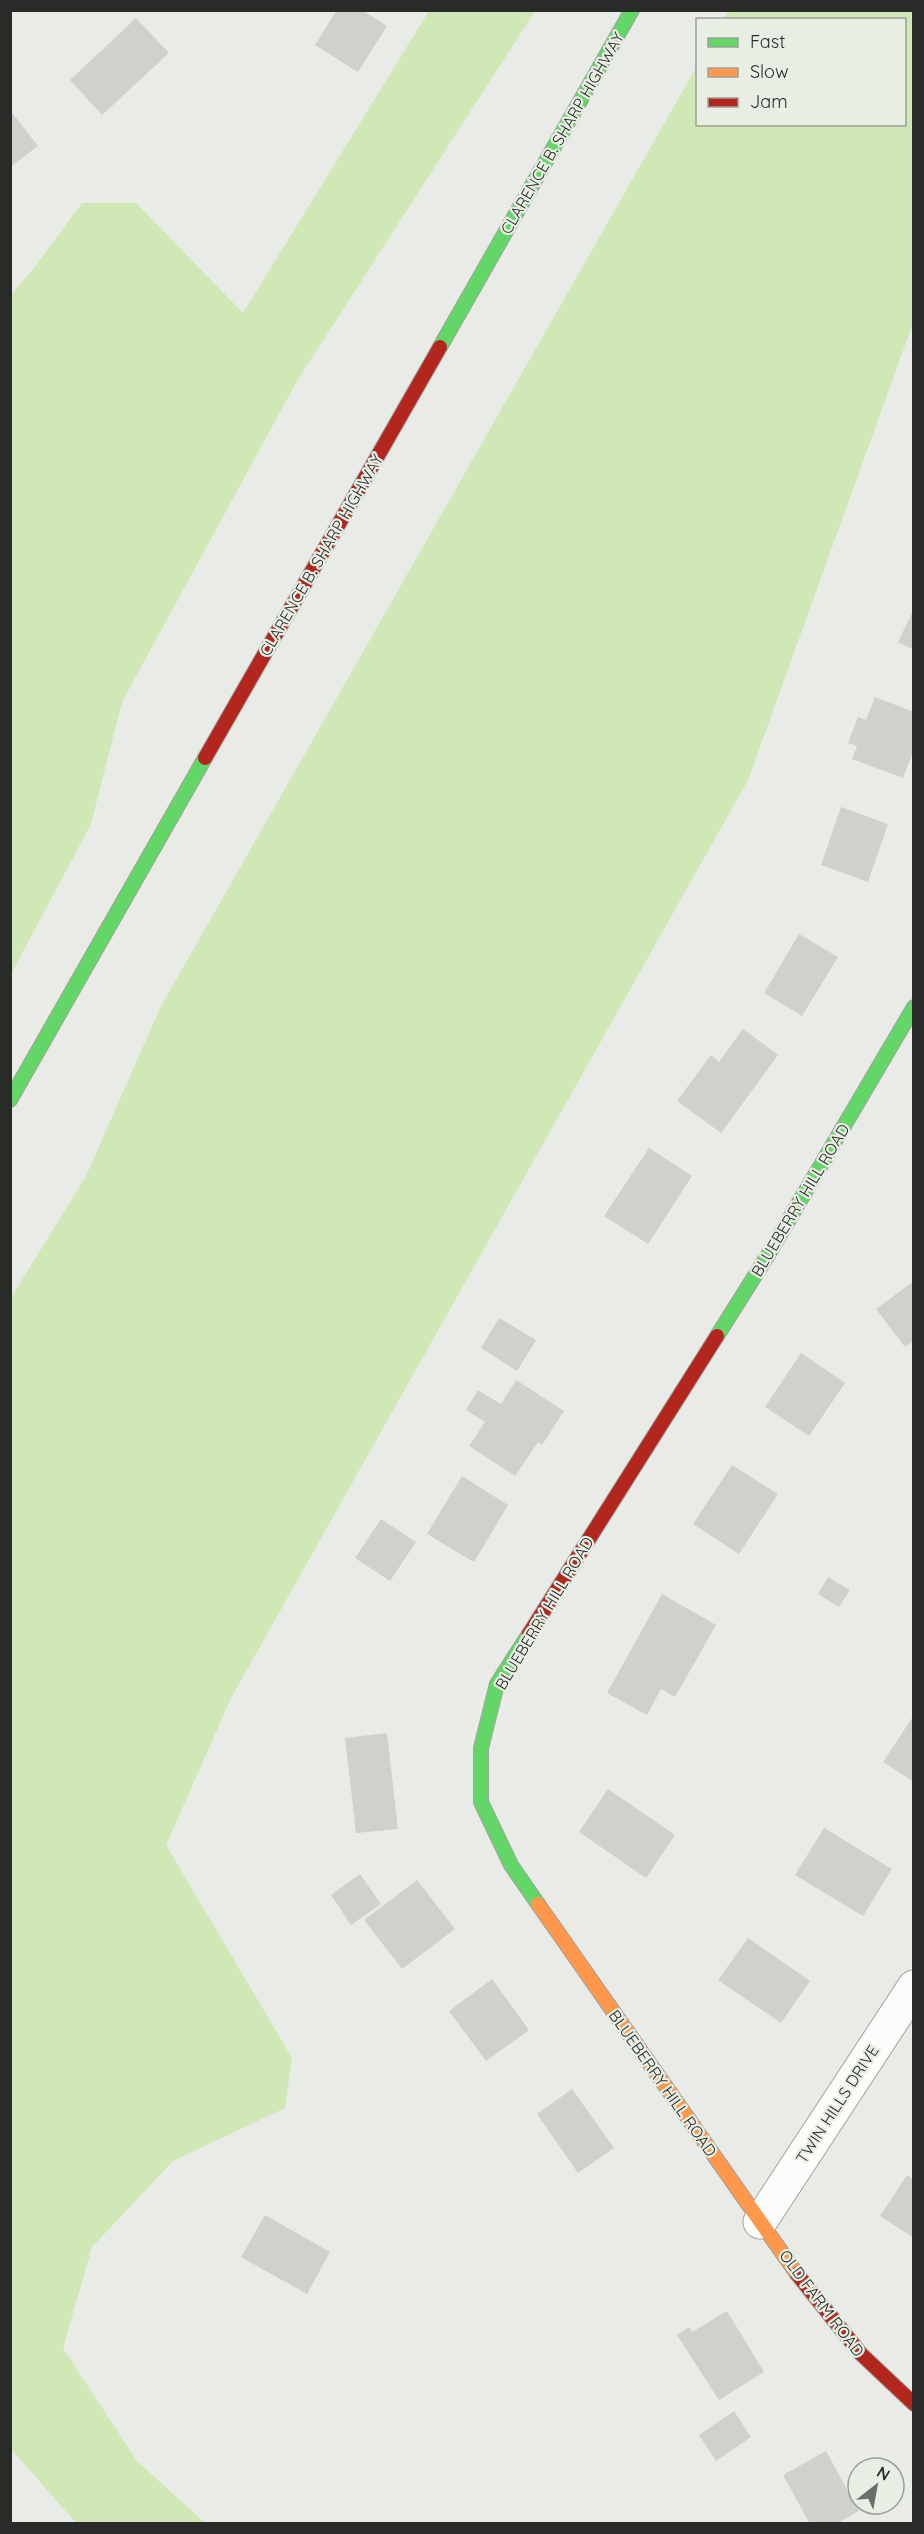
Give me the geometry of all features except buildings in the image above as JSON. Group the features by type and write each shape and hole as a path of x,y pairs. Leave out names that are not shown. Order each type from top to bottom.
{"street":[{"name":"CLARENCE B. SHARP HIGHWAY","path":"10,1100 632,10"},
{"name":"BLUEBERRY HILL ROAD","path":"760,2222 511,1865 481,1802 481,1748 497,1684 768,1255 914,1007"},
{"name":"TWIN HILLS DRIVE","path":"760,2222 914,1987"},
{"name":"OLD FARM ROAD","path":"760,2222 853,2348 890,2385 914,2404"}],"green space":[{"path":"429,11 535,11 297,381 122,702 91,824 11,974 11,295 82,203 136,203 243,313"},
{"path":"729,11 913,11 913,323 748,780 231,1698 166,1845 292,2058 285,2108 173,2161 92,2247 63,2348 137,2461 205,2523 76,2523 11,2449 11,1298 86,1176 160,1008 696,68 696,126 906,126 906,18 725,18"}],"traffic: fast":[{"path":"440,347 632,10"},
{"path":"10,1100 205,758"},
{"path":"717,1336 768,1255 914,1007"},
{"path":"529,1634 497,1684 481,1748 481,1802 511,1865 538,1904"}],"traffic: slow":[{"path":"538,1904 797,2274"}],"traffic: jam":[{"path":"205,758 440,347"},
{"path":"529,1634 717,1336"},
{"path":"797,2274 861,2354 914,2404"}]}
